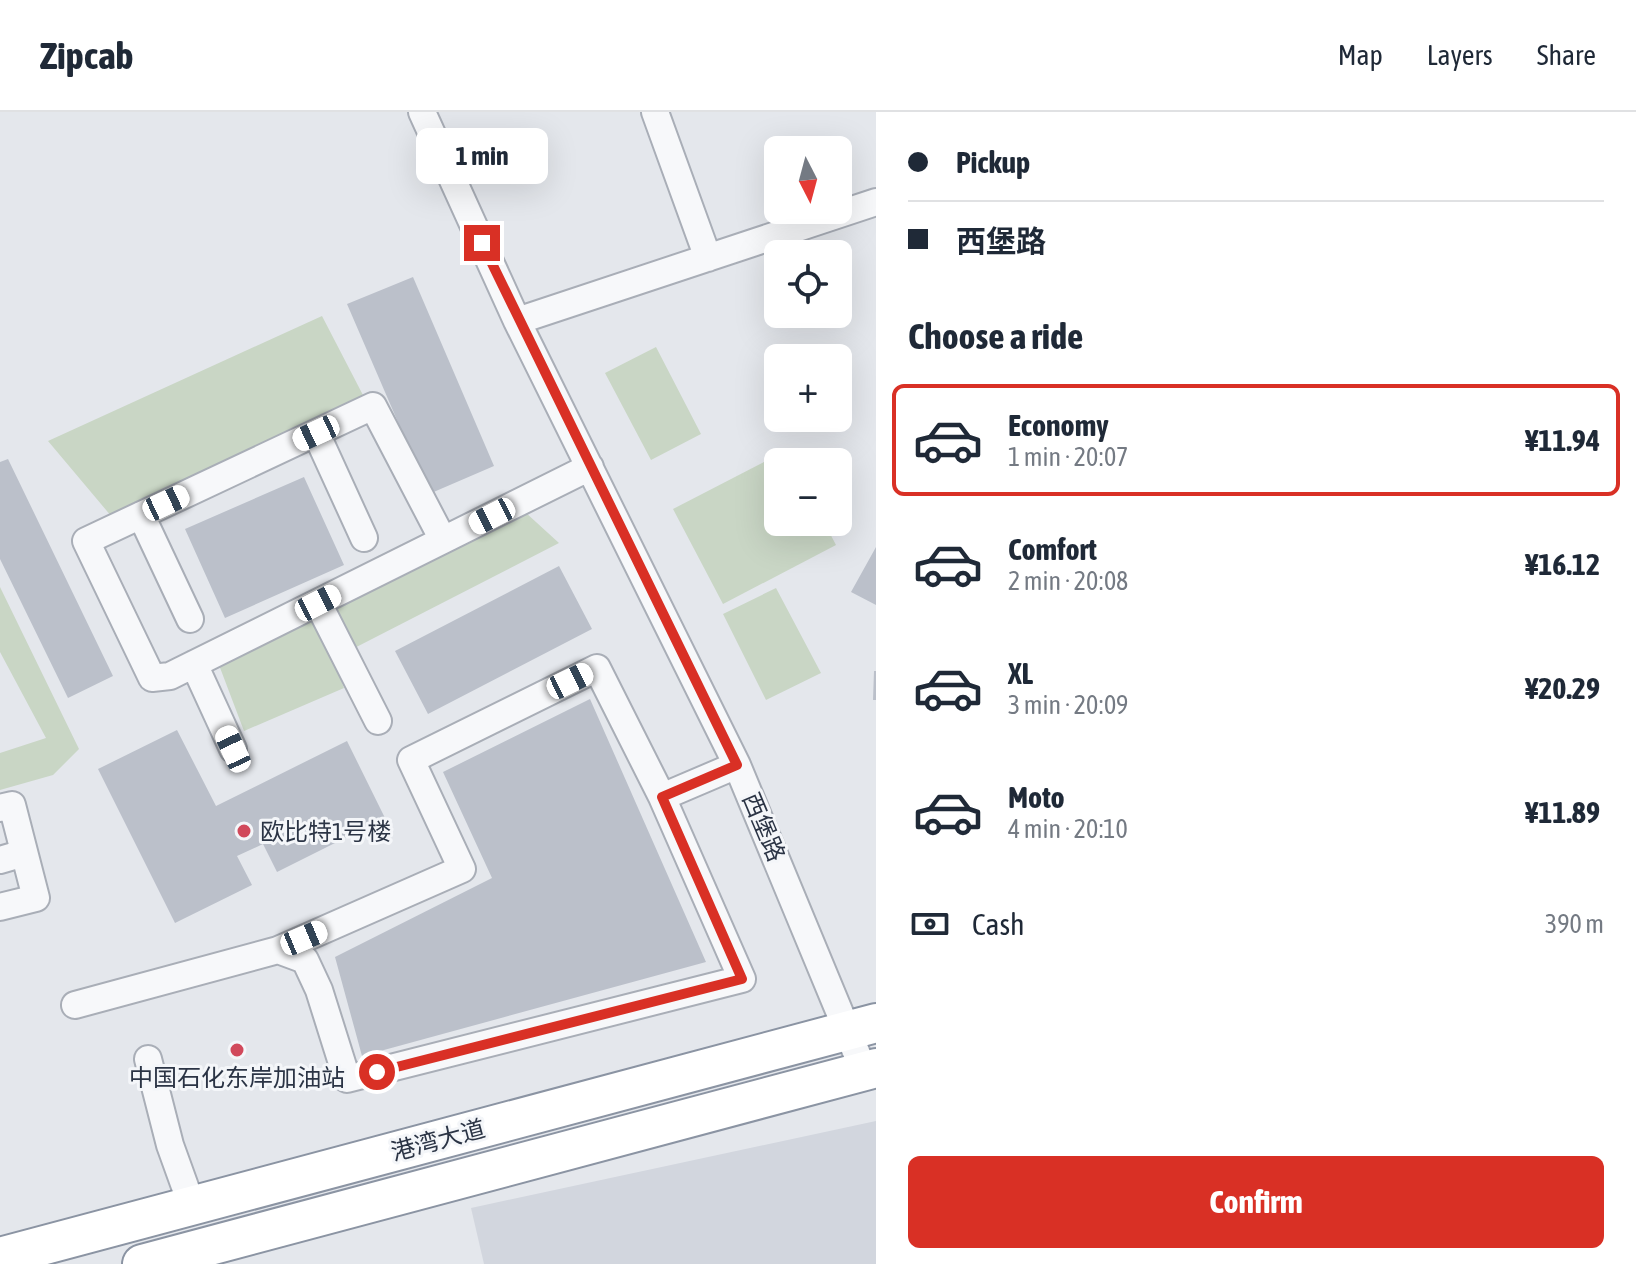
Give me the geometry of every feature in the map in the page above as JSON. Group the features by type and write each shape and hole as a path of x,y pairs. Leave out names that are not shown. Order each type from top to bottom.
{"highway":[{"name":"港湾大道","path":"0,1257 862,1027"},
{"name":"港湾大道","path":"142,1264 872,1069"}],"street":[{"name":"西堡路","path":"422,112 517,321 737,765 862,1027 872,1069"},
{"path":"655,112 708,258"},
{"path":"517,321 876,202"},
{"path":"443,540 373,406 86,541 152,678 170,676 590,467"},
{"path":"316,433 364,538"},
{"path":"141,515 190,619"},
{"path":"318,603 378,721"},
{"path":"194,664 233,749"},
{"path":"75,1005 278,950 462,869 411,760 597,668 662,797 742,979 347,1079 319,990 305,960 278,950"},
{"path":"662,797 737,765"},
{"path":"0,808 12,805 12,856 36,898 0,907"},
{"path":"148,1059 170,1145 192,1206"}],"shaded area":[{"path":"876,1121 876,1264 484,1264 471,1208"}],"green space":[{"path":"322,316 365,399 117,523 48,441"},
{"path":"656,347 701,434 651,460 605,373"},
{"path":"764,462 764,536 831,536 836,545 723,604 673,509"},
{"path":"525,512 559,543 333,659 344,688 244,731 219,665"},
{"path":"0,587 79,749 53,775 0,790 0,753 46,738 0,652"},
{"path":"776,588 821,673 766,700 723,614"}],"building":[{"path":"413,277 494,466 429,494 347,304"},
{"path":"8,459 113,676 68,698 0,559 0,462"},
{"path":"304,477 344,565 225,618 185,529"},
{"path":"876,547 876,605 851,592"},
{"path":"559,566 592,629 428,714 395,651"},
{"path":"876,671 876,700 873,700"},
{"path":"590,699 706,962 362,1056 335,957 492,878 443,772"},
{"name":"欧比特1号楼","path":"177,730 216,806 347,741 385,818 277,872 263,844 237,856 252,885 175,923 98,769"}],"place":[{"name":"欧比特1号楼","path":"244,831"},
{"name":"中国石化东岸加油站","path":"237,1050"}],"route":[{"path":"377,1072 742,979 662,797 737,765 517,321 482,243"}]}
